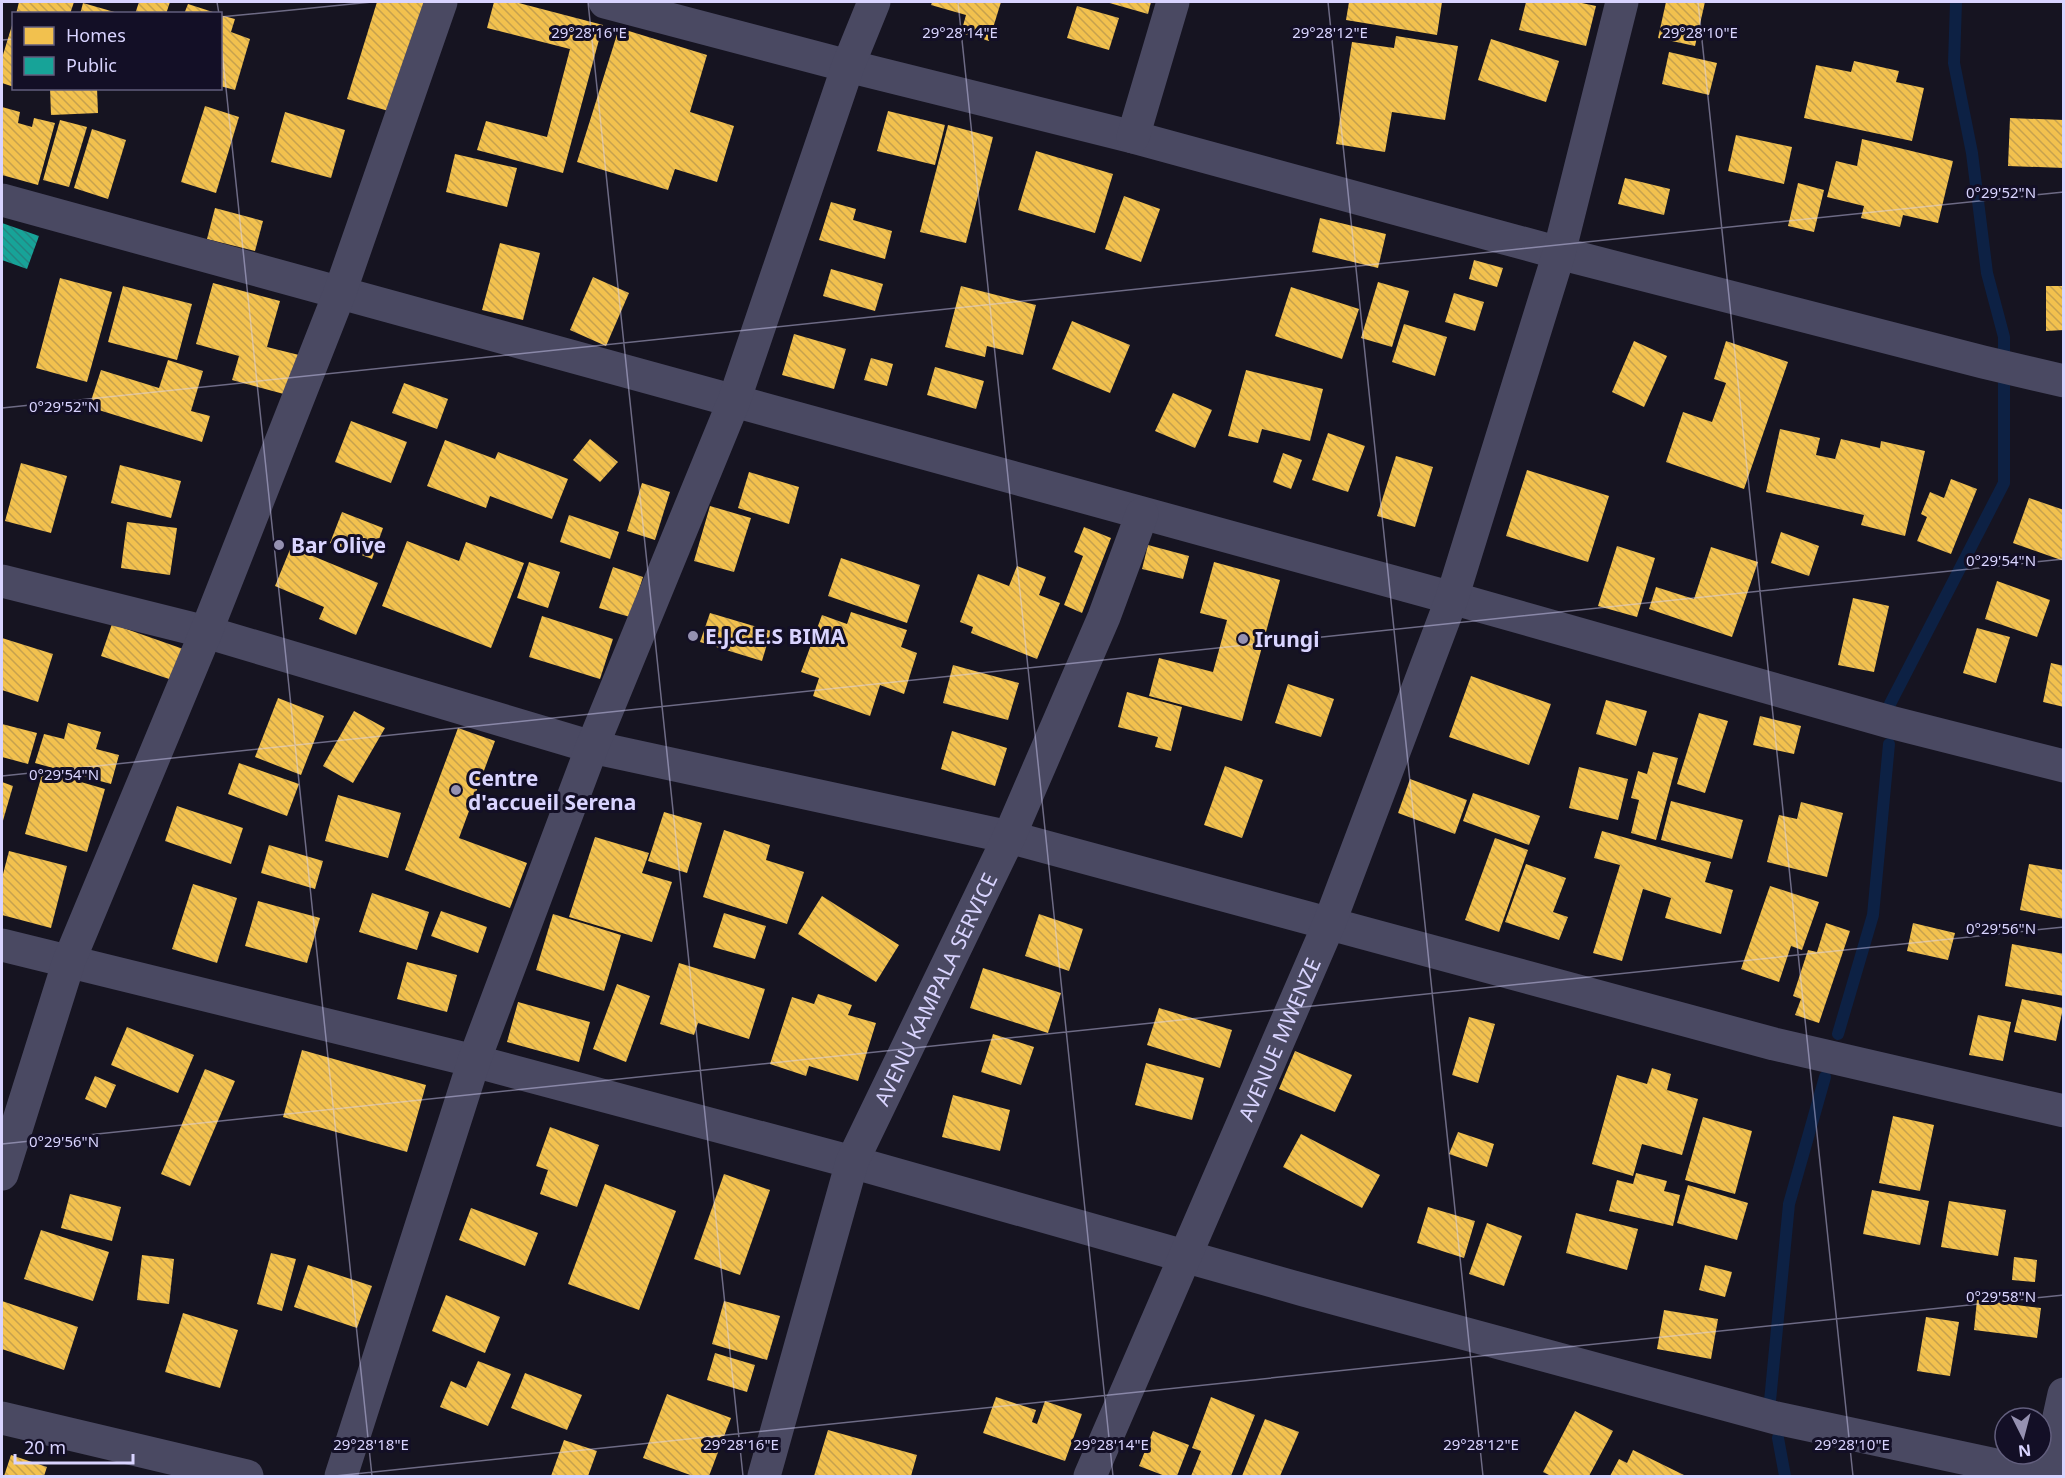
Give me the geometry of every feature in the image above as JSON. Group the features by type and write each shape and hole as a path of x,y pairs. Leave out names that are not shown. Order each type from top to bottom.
{"street":[{"path":"2,1174 69,961 206,632 340,292 441,2"},
{"path":"605,2 848,66 1133,137 1559,253 2064,381"},
{"path":"340,1476 474,1061 592,747 734,401 848,66 874,2"},
{"path":"1133,137 1173,2"},
{"name":"AVENUE MWENZE","path":"1090,1476 1329,924 1452,597 1559,253 1622,2"},
{"path":"2,200 1142,514 1452,597 1890,722 2064,766"},
{"name":"AVENU KAMPALA SERVICE","path":"764,1476 852,1162 1009,837 1104,617 1142,514"},
{"path":"2,580 206,632 592,747 1009,837 1774,1044 2064,1111"},
{"path":"2,945 474,1061 852,1162 1776,1418 2047,1476 2064,1394"},
{"path":"2,1418 247,1476"}],"building: Homes":[{"path":"19,2 74,2 71,12 16,12"},
{"path":"139,2 170,2 167,12 136,12"},
{"path":"377,2 426,2 392,112 347,99"},
{"path":"494,2 515,2 603,25 563,173 477,150 486,121 547,137 570,49 487,28"},
{"path":"932,2 1001,2 989,41 961,33 966,15 931,5"},
{"path":"1106,2 1151,2 1148,14"},
{"path":"1349,2 1442,2 1437,35 1346,20"},
{"path":"1526,2 1577,2 1596,6 1586,46 1519,30"},
{"path":"1666,2 1705,2 1695,46 1658,38"},
{"path":"83,3 114,12 81,12"},
{"path":"188,4 213,12 185,12"},
{"path":"1077,6 1119,18 1109,50 1067,38"},
{"path":"222,16 235,19 231,32 250,39 235,90 222,87"},
{"path":"12,25 12,86 2,83 2,58"},
{"path":"619,28 707,55 690,112 734,126 717,182 675,169 668,190 577,162"},
{"path":"1396,36 1458,46 1445,120 1392,112 1385,152 1336,144 1352,42 1394,48"},
{"path":"1491,39 1559,61 1546,102 1478,80"},
{"path":"1669,52 1717,63 1709,95 1662,84"},
{"path":"1854,61 1899,71 1896,82 1924,88 1912,141 1804,118 1816,65 1851,72"},
{"path":"50,90 97,90 98,113 51,115"},
{"path":"205,106 239,117 216,193 181,182"},
{"path":"2,107 20,112 18,123 32,127 34,118 55,123 38,185 2,175"},
{"path":"888,111 945,125 935,165 877,151"},
{"path":"285,112 345,130 331,178 271,162"},
{"path":"2010,118 2064,120 2064,168 2008,166"},
{"path":"60,120 87,127 69,187 43,180"},
{"path":"948,125 993,137 966,243 920,232"},
{"path":"92,129 126,140 108,199 74,188"},
{"path":"1736,135 1792,147 1784,184 1728,171"},
{"path":"1862,139 1953,161 1938,223 1903,215 1900,227 1861,218 1864,206 1827,197 1836,161 1857,166"},
{"path":"1036,151 1113,174 1095,233 1018,210"},
{"path":"455,154 517,168 507,207 446,192"},
{"path":"1625,178 1670,189 1664,215 1618,204"},
{"path":"1798,183 1824,190 1814,232 1788,226"},
{"path":"1124,196 1160,209 1141,262 1105,249"},
{"path":"831,202 856,209 853,220 892,231 885,259 819,240"},
{"path":"215,208 263,221 255,251 207,239"},
{"path":"1320,218 1386,234 1378,268 1312,252"},
{"path":"500,243 540,253 523,320 482,310"},
{"path":"1474,260 1503,268 1497,287 1469,279"},
{"path":"831,269 883,284 875,311 823,296"},
{"path":"593,277 629,293 606,346 570,330"},
{"path":"60,278 112,292 87,382 36,368"},
{"path":"1378,282 1409,291 1392,347 1361,338"},
{"path":"213,283 280,301 267,347 307,357 295,397 232,380 239,356 196,344"},
{"path":"123,286 192,304 177,360 108,342"},
{"path":"961,286 1036,305 1023,355 987,346 985,357 945,347"},
{"path":"2046,286 2064,286 2064,330 2046,331"},
{"path":"1291,287 1359,309 1342,359 1275,336"},
{"path":"1454,293 1484,302 1475,331 1445,322"},
{"path":"1072,321 1130,345 1110,393 1052,369"},
{"path":"1404,324 1447,337 1435,376 1392,362"},
{"path":"794,334 846,349 834,389 782,375"},
{"path":"1634,341 1667,356 1644,407 1612,392"},
{"path":"1726,341 1788,362 1744,489 1666,462 1683,412 1712,422 1726,383 1714,379"},
{"path":"871,358 893,364 887,386 864,380"},
{"path":"168,360 203,371 191,411 210,416 202,442 89,407 101,370 159,388"},
{"path":"935,367 984,381 976,409 927,395"},
{"path":"1246,370 1323,389 1310,441 1262,429 1258,443 1228,436"},
{"path":"404,383 448,399 437,429 392,413"},
{"path":"1173,393 1212,410 1195,448 1155,431"},
{"path":"351,421 407,442 391,483 335,462"},
{"path":"1780,429 1820,438 1816,455 1835,459 1841,439 1880,448 1881,441 1925,451 1905,536 1861,525 1864,515 1766,492"},
{"path":"1328,433 1365,446 1348,492 1312,480"},
{"path":"590,439 618,462 600,482 573,460"},
{"path":"445,440 495,459 498,452 568,479 552,519 490,496 486,508 427,486"},
{"path":"1283,453 1302,460 1291,489 1273,482"},
{"path":"1396,456 1433,467 1415,527 1377,516"},
{"path":"21,463 67,476 51,533 5,521"},
{"path":"120,465 181,481 171,518 111,503"},
{"path":"1527,470 1609,496 1588,562 1506,536"},
{"path":"749,472 799,487 789,524 738,508"},
{"path":"1951,479 1977,489 1951,554 1917,541 1927,517 1921,514 1930,492 1944,498"},
{"path":"642,483 670,492 655,540 627,531"},
{"path":"2029,498 2064,510 2064,561 2013,543"},
{"path":"710,506 751,518 734,572 694,561"},
{"path":"342,512 383,528 372,559 330,543"},
{"path":"569,515 619,532 610,559 560,542"},
{"path":"127,522 177,528 170,575 121,568"},
{"path":"1084,527 1111,538 1082,613 1064,605 1083,556 1074,552"},
{"path":"1781,532 1819,546 1809,576 1771,563"},
{"path":"407,541 459,561 466,542 524,563 491,648 382,606"},
{"path":"1148,545 1189,556 1183,579 1142,569"},
{"path":"1617,546 1655,558 1637,617 1598,606"},
{"path":"291,547 378,583 356,635 319,619 324,607 275,586"},
{"path":"1711,547 1758,562 1732,637 1649,609 1656,587 1694,599"},
{"path":"841,558 920,585 907,623 828,596"},
{"path":"529,562 560,572 548,608 517,598"},
{"name":"Irungi","path":"1214,562 1280,580 1242,721 1149,696 1159,658 1213,672 1227,620 1200,613"},
{"path":"1017,566 1046,577 1039,595 1060,603 1037,659 971,633 973,627 960,622 978,574 1009,586"},
{"path":"613,567 643,577 630,617 599,608"},
{"path":"1997,581 2050,600 2037,637 1985,619"},
{"path":"1853,598 1889,606 1874,672 1838,665"},
{"path":"851,612 907,630 901,647 917,653 904,694 880,685 870,716 813,696 819,678 801,672 822,615 847,624"},
{"path":"710,613 771,631 762,661 700,642"},
{"path":"542,616 613,639 600,679 529,657"},
{"path":"112,624 189,651 178,682 101,656"},
{"path":"1977,628 2010,637 1996,683 1963,673"},
{"path":"2,638 53,654 38,702 2,690"},
{"path":"2051,663 2064,666 2064,707 2043,702"},
{"path":"953,665 1019,683 1008,720 943,703"},
{"path":"1471,676 1551,704 1529,765 1449,737"},
{"path":"1288,684 1334,699 1321,737 1275,723"},
{"path":"1127,692 1182,707 1171,751 1155,747 1158,737 1118,727"},
{"path":"278,698 324,716 301,775 255,757"},
{"path":"1606,700 1647,711 1636,746 1596,734"},
{"path":"354,711 385,728 353,783 323,766"},
{"path":"1699,713 1728,721 1705,793 1677,784"},
{"path":"1760,716 1801,726 1794,754 1753,745"},
{"path":"68,723 101,732 96,749 119,755 111,784 35,763 44,734 64,739"},
{"path":"2,724 37,733 28,764 2,757"},
{"name":"Centre d'accueil Serena","path":"458,728 495,741 459,838 527,863 510,908 405,870"},
{"path":"952,731 1007,748 995,786 941,769"},
{"path":"1653,752 1678,758 1656,840 1631,833 1639,800 1631,798 1638,771 1647,774"},
{"path":"239,763 299,784 287,816 228,794"},
{"path":"1225,766 1263,780 1242,838 1204,825"},
{"path":"1579,767 1628,779 1618,820 1569,808"},
{"path":"43,771 105,789 87,852 25,834"},
{"path":"1410,779 1467,800 1455,834 1398,813"},
{"path":"2,782 13,786 2,824"},
{"path":"1473,793 1540,816 1529,845 1463,821"},
{"path":"338,795 401,813 388,858 325,841"},
{"path":"1671,801 1743,820 1732,859 1661,840"},
{"path":"1801,802 1843,813 1827,877 1767,862 1779,815 1797,819"},
{"path":"177,806 243,828 231,864 165,841"},
{"path":"664,812 702,823 687,873 648,861"},
{"path":"724,830 770,845 766,860 804,872 787,924 703,897"},
{"path":"1602,831 1711,862 1705,882 1733,890 1721,934 1665,918 1671,898 1643,889 1622,961 1593,953 1620,865 1594,858"},
{"path":"595,837 649,853 642,873 672,882 652,942 569,917"},
{"path":"1495,838 1528,850 1499,932 1465,920"},
{"path":"269,845 323,861 315,889 261,873"},
{"path":"9,851 67,866 51,928 2,915 2,878"},
{"path":"1526,864 1566,878 1553,912 1568,917 1559,940 1505,922"},
{"path":"2029,864 2064,870 2064,919 2020,910"},
{"path":"193,884 237,898 217,963 172,949"},
{"path":"1770,886 1819,902 1802,950 1791,946 1779,982 1741,969"},
{"path":"372,893 429,912 417,950 359,932"},
{"path":"822,896 899,945 876,982 798,934"},
{"path":"258,901 320,918 307,963 245,946"},
{"path":"441,911 487,927 478,953 431,936"},
{"path":"724,913 766,926 755,959 713,947"},
{"path":"553,914 621,935 604,991 536,970"},
{"path":"1039,914 1083,929 1069,971 1025,956"},
{"path":"1826,923 1850,931 1819,1023 1795,1015 1801,999 1793,996 1808,950 1817,952"},
{"path":"1913,923 1955,933 1948,960 1907,951"},
{"path":"2012,944 2064,954 2064,996 2005,986"},
{"path":"407,962 457,975 447,1012 397,999"},
{"path":"679,963 765,989 749,1039 698,1023 694,1035 660,1024"},
{"path":"983,968 1061,993 1048,1033 970,1008"},
{"path":"617,984 650,996 626,1062 593,1049"},
{"path":"818,994 852,1005 848,1015 876,1023 858,1081 809,1066 806,1076 770,1064 792,997 814,1004"},
{"path":"2022,999 2063,1008 2056,1041 2014,1032"},
{"path":"518,1002 590,1022 579,1062 507,1042"},
{"path":"1159,1008 1232,1030 1220,1068 1147,1045"},
{"path":"1978,1015 2011,1022 2003,1061 1969,1055"},
{"path":"1469,1017 1495,1024 1478,1083 1452,1075"},
{"path":"127,1027 194,1055 178,1093 111,1065"},
{"path":"993,1034 1034,1047 1021,1085 981,1072"},
{"path":"302,1050 426,1085 407,1152 283,1117"},
{"path":"1295,1051 1352,1075 1335,1112 1279,1089"},
{"path":"1146,1063 1204,1078 1192,1120 1135,1105"},
{"path":"1652,1068 1671,1074 1667,1090 1698,1099 1682,1155 1642,1144 1633,1176 1592,1164 1617,1075 1647,1084"},
{"path":"205,1069 235,1081 190,1186 161,1174"},
{"path":"95,1076 116,1085 106,1108 85,1099"},
{"path":"953,1095 1010,1110 1000,1151 942,1137"},
{"path":"1893,1116 1934,1125 1920,1191 1879,1183"},
{"path":"1703,1117 1752,1131 1735,1194 1685,1180"},
{"path":"550,1127 599,1145 577,1207 540,1194 548,1170 536,1166"},
{"path":"1458,1132 1494,1144 1487,1167 1449,1154"},
{"path":"1301,1134 1380,1175 1362,1208 1283,1167"},
{"path":"1636,1173 1667,1181 1664,1191 1680,1195 1673,1226 1609,1211 1617,1180 1633,1184"},
{"path":"724,1174 770,1190 740,1275 694,1259"},
{"path":"605,1184 676,1211 639,1310 568,1284"},
{"path":"1688,1185 1748,1203 1737,1240 1677,1223"},
{"path":"1872,1190 1929,1201 1920,1245 1863,1234"},
{"path":"70,1194 121,1207 112,1241 61,1228"},
{"path":"1949,1201 2006,1210 1998,1256 1941,1247"},
{"path":"1428,1207 1475,1221 1464,1258 1417,1243"},
{"path":"471,1208 538,1233 525,1266 459,1240"},
{"path":"1576,1213 1638,1229 1627,1270 1566,1253"},
{"path":"1487,1223 1522,1236 1504,1286 1469,1274"},
{"path":"41,1230 109,1252 93,1301 24,1279"},
{"path":"271,1253 296,1259 282,1311 257,1304"},
{"path":"142,1255 174,1259 169,1304 137,1300"},
{"path":"2014,1257 2037,1260 2035,1282 2012,1280"},
{"path":"308,1265 372,1286 357,1328 294,1307"},
{"path":"1705,1265 1732,1272 1725,1297 1699,1290"},
{"path":"446,1295 500,1317 485,1353 432,1331"},
{"path":"1977,1300 2041,1308 2037,1338 1974,1330"},
{"path":"2,1301 78,1327 64,1370 2,1349"},
{"path":"724,1301 780,1316 767,1360 712,1344"},
{"path":"1664,1310 1718,1319 1711,1359 1657,1349"},
{"path":"183,1313 238,1330 220,1388 165,1372"},
{"path":"1926,1317 1959,1322 1950,1376 1917,1371"},
{"path":"715,1353 755,1365 747,1392 707,1380"},
{"path":"478,1361 511,1374 488,1426 440,1407 451,1381 466,1388"},
{"path":"525,1373 582,1395 567,1430 511,1408"},
{"path":"667,1394 731,1418 709,1476 693,1476 643,1458"},
{"path":"996,1397 1036,1410 1032,1422 1037,1424 1045,1401 1082,1414 1065,1461 983,1433"},
{"path":"1211,1397 1255,1415 1231,1476 1191,1476 1201,1451 1192,1448"},
{"path":"1575,1411 1613,1431 1589,1476 1551,1476 1543,1472"},
{"path":"1265,1419 1299,1432 1280,1476 1242,1476"},
{"path":"828,1430 917,1455 911,1476 814,1476"},
{"path":"1153,1431 1189,1445 1177,1476 1165,1476 1139,1466"},
{"path":"564,1440 597,1451 588,1476 551,1476"},
{"path":"1633,1450 1686,1476 1610,1476 1619,1459 1627,1463"},
{"path":"11,1455 47,1467 44,1476 4,1476"}],"building: Public":[{"path":"2,223 39,236 27,269 2,260"}],"waterway":[{"path":"1890,704 2004,483 2004,337 1987,273 1972,153 1954,63 1956,2"},
{"path":"1838,1034 1873,915 1889,744"},
{"path":"1770,1401 1789,1204 1825,1077"},
{"path":"1778,1438 1785,1476"}],"place":[{"name":"Bar Olive","path":"279,545"},
{"name":"E.J.C.E.S BIMA","path":"693,636"},
{"name":"Irungi","path":"1243,639"},
{"name":"Centre d'accueil Serena","path":"456,790"}]}
